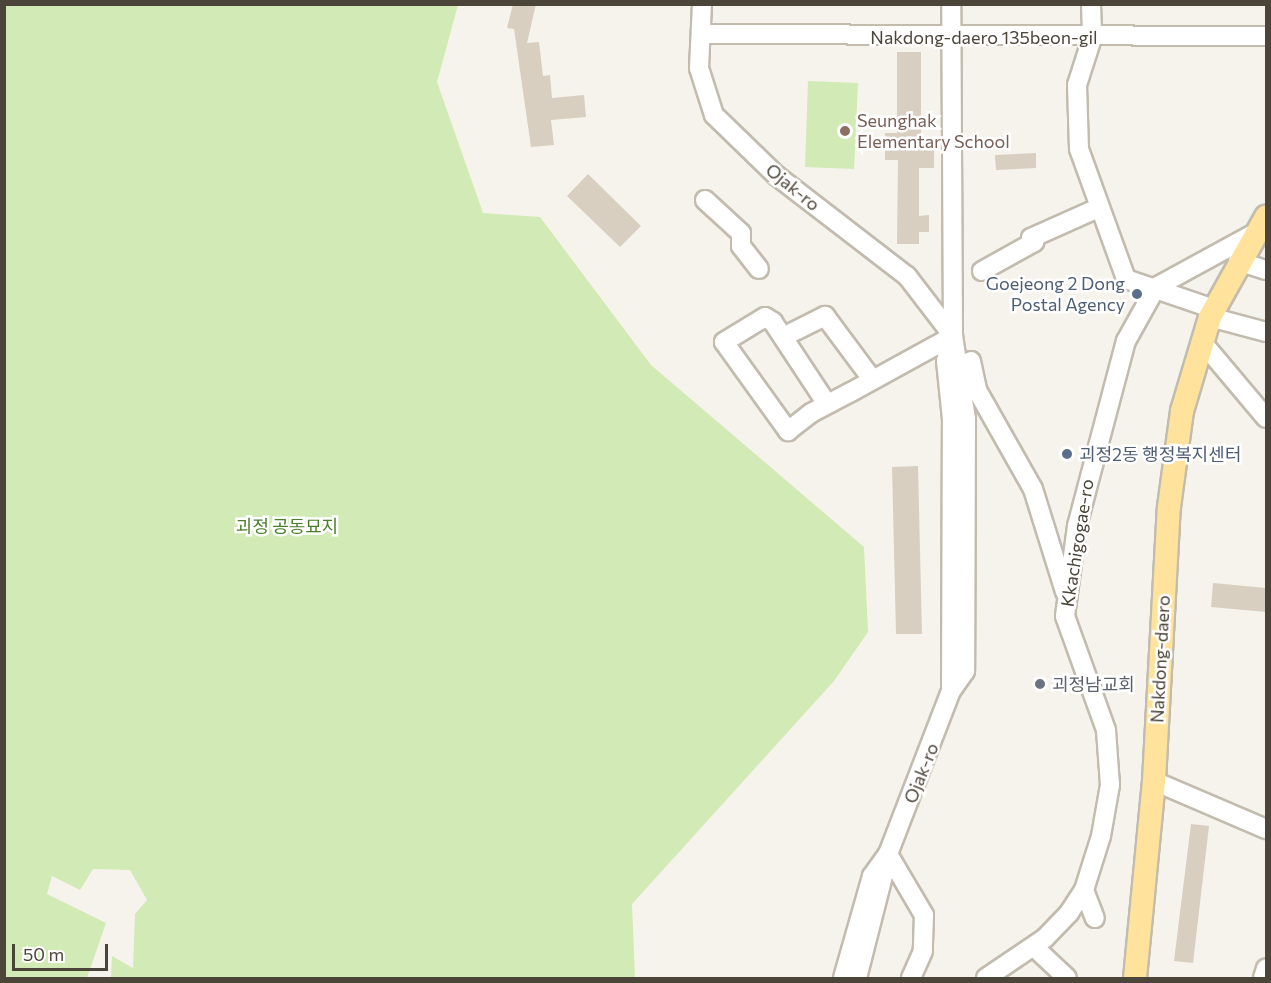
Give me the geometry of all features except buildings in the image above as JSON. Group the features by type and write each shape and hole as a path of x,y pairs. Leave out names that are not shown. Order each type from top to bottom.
{"main road":[{"name":"Nakdong-daero","path":"1135,978 1154,781 1169,507 1182,411 1212,313 1238,261 1262,225"}],"street":[{"name":"Ojak-ro","path":"702,4 699,68 714,115 777,176 907,276 952,336 946,361 952,419 951,691 888,855 857,978"},
{"path":"951,4 952,336 969,354 977,390 1033,489 1066,597"},
{"path":"1091,4 1092,38 1077,85 1079,138 1098,208 1126,279 1156,287 1212,313 1266,332"},
{"name":"Nakdong-daero 135beon-gil","path":"702,34 1092,38 1266,36"},
{"path":"705,200 741,233 741,246 759,269"},
{"path":"982,271 1034,242 1031,238 1098,208"},
{"path":"1156,287 1262,225"},
{"path":"1238,261 1266,270"},
{"name":"Kkachigogae-ro","path":"986,978 1034,947 1084,890 1110,785 1106,730 1065,616 1066,597 1103,410 1126,341 1156,287"},
{"path":"785,336 825,316 872,379"},
{"path":"827,404 785,336 765,317 723,342 788,431 827,404 952,336"},
{"path":"1202,342 1266,418"},
{"path":"1154,781 1266,829"},
{"name":"Ojak-ro","path":"843,978 872,876 888,855"},
{"path":"888,855 924,915 923,951 911,978"},
{"path":"1084,890 1095,918"},
{"path":"1034,947 1067,978"},
{"path":"1263,978 1266,968"}],"green space":[{"name":"괴정 공동묘지","path":"5,4 458,5 437,82 483,213 540,217 651,365 864,547 868,632 834,681 632,904 635,978 111,978 112,956 133,968 135,914 147,900 130,870 93,869 80,890 52,876 47,894 106,923 87,978 5,978"},
{"path":"808,81 858,83 854,169 805,167"}],"place":[{"name":"Seunghak Elementary School","path":"845,131"},
{"name":"Goejeong 2 Dong Postal Agency","path":"1137,294"},
{"name":"괴정2동 행정복지센터","path":"1067,454"},
{"name":"괴정남교회","path":"1040,684"}]}
